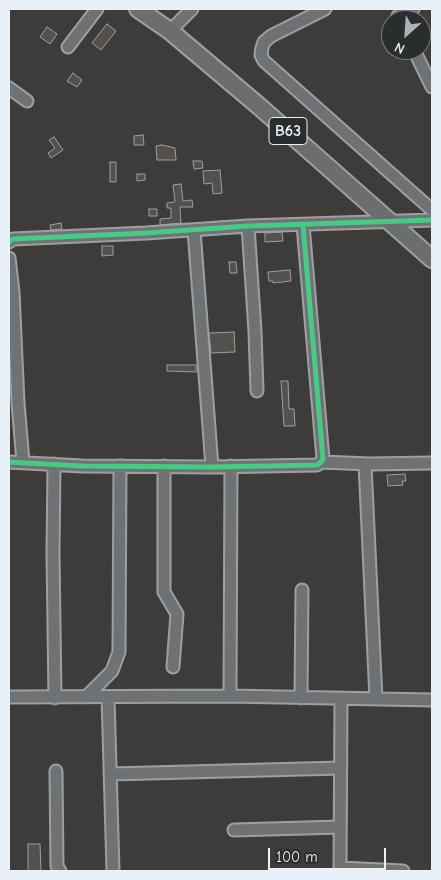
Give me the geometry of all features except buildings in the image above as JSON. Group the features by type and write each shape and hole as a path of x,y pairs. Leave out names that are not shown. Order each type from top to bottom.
{"highway":[{"name":"B63","path":"138,9 170,32 260,107 432,259"}],"street":[{"path":"68,47 97,9"},
{"path":"170,32 192,9"},
{"path":"325,9 271,36 264,42 261,55 264,61 432,210"},
{"path":"419,60 432,87"},
{"path":"9,88 27,101"},
{"path":"9,242 13,239 248,226 432,220"},
{"path":"303,225 323,459 321,462"},
{"path":"248,226 255,331 256,390"},
{"path":"194,230 212,467"},
{"path":"9,260 13,292 23,462"},
{"path":"9,462 82,466 212,467 317,464 321,462 365,464 432,463"},
{"path":"54,464 53,631 55,698"},
{"path":"365,464 376,699"},
{"path":"86,697 112,671 119,652 120,466"},
{"path":"164,466 164,592 177,614 173,668"},
{"path":"230,696 232,466"},
{"path":"301,698 302,590"},
{"path":"108,696 113,871"},
{"path":"9,697 230,696 432,700"},
{"path":"341,698 340,870 403,871"},
{"path":"111,774 341,768"},
{"path":"56,771 57,866 60,871"},
{"path":"234,830 340,827"}],"cycle path":[{"path":"9,242 13,239 248,226 432,220"},
{"path":"9,462 82,466 212,467 317,465 321,462 323,459 303,225"}]}
